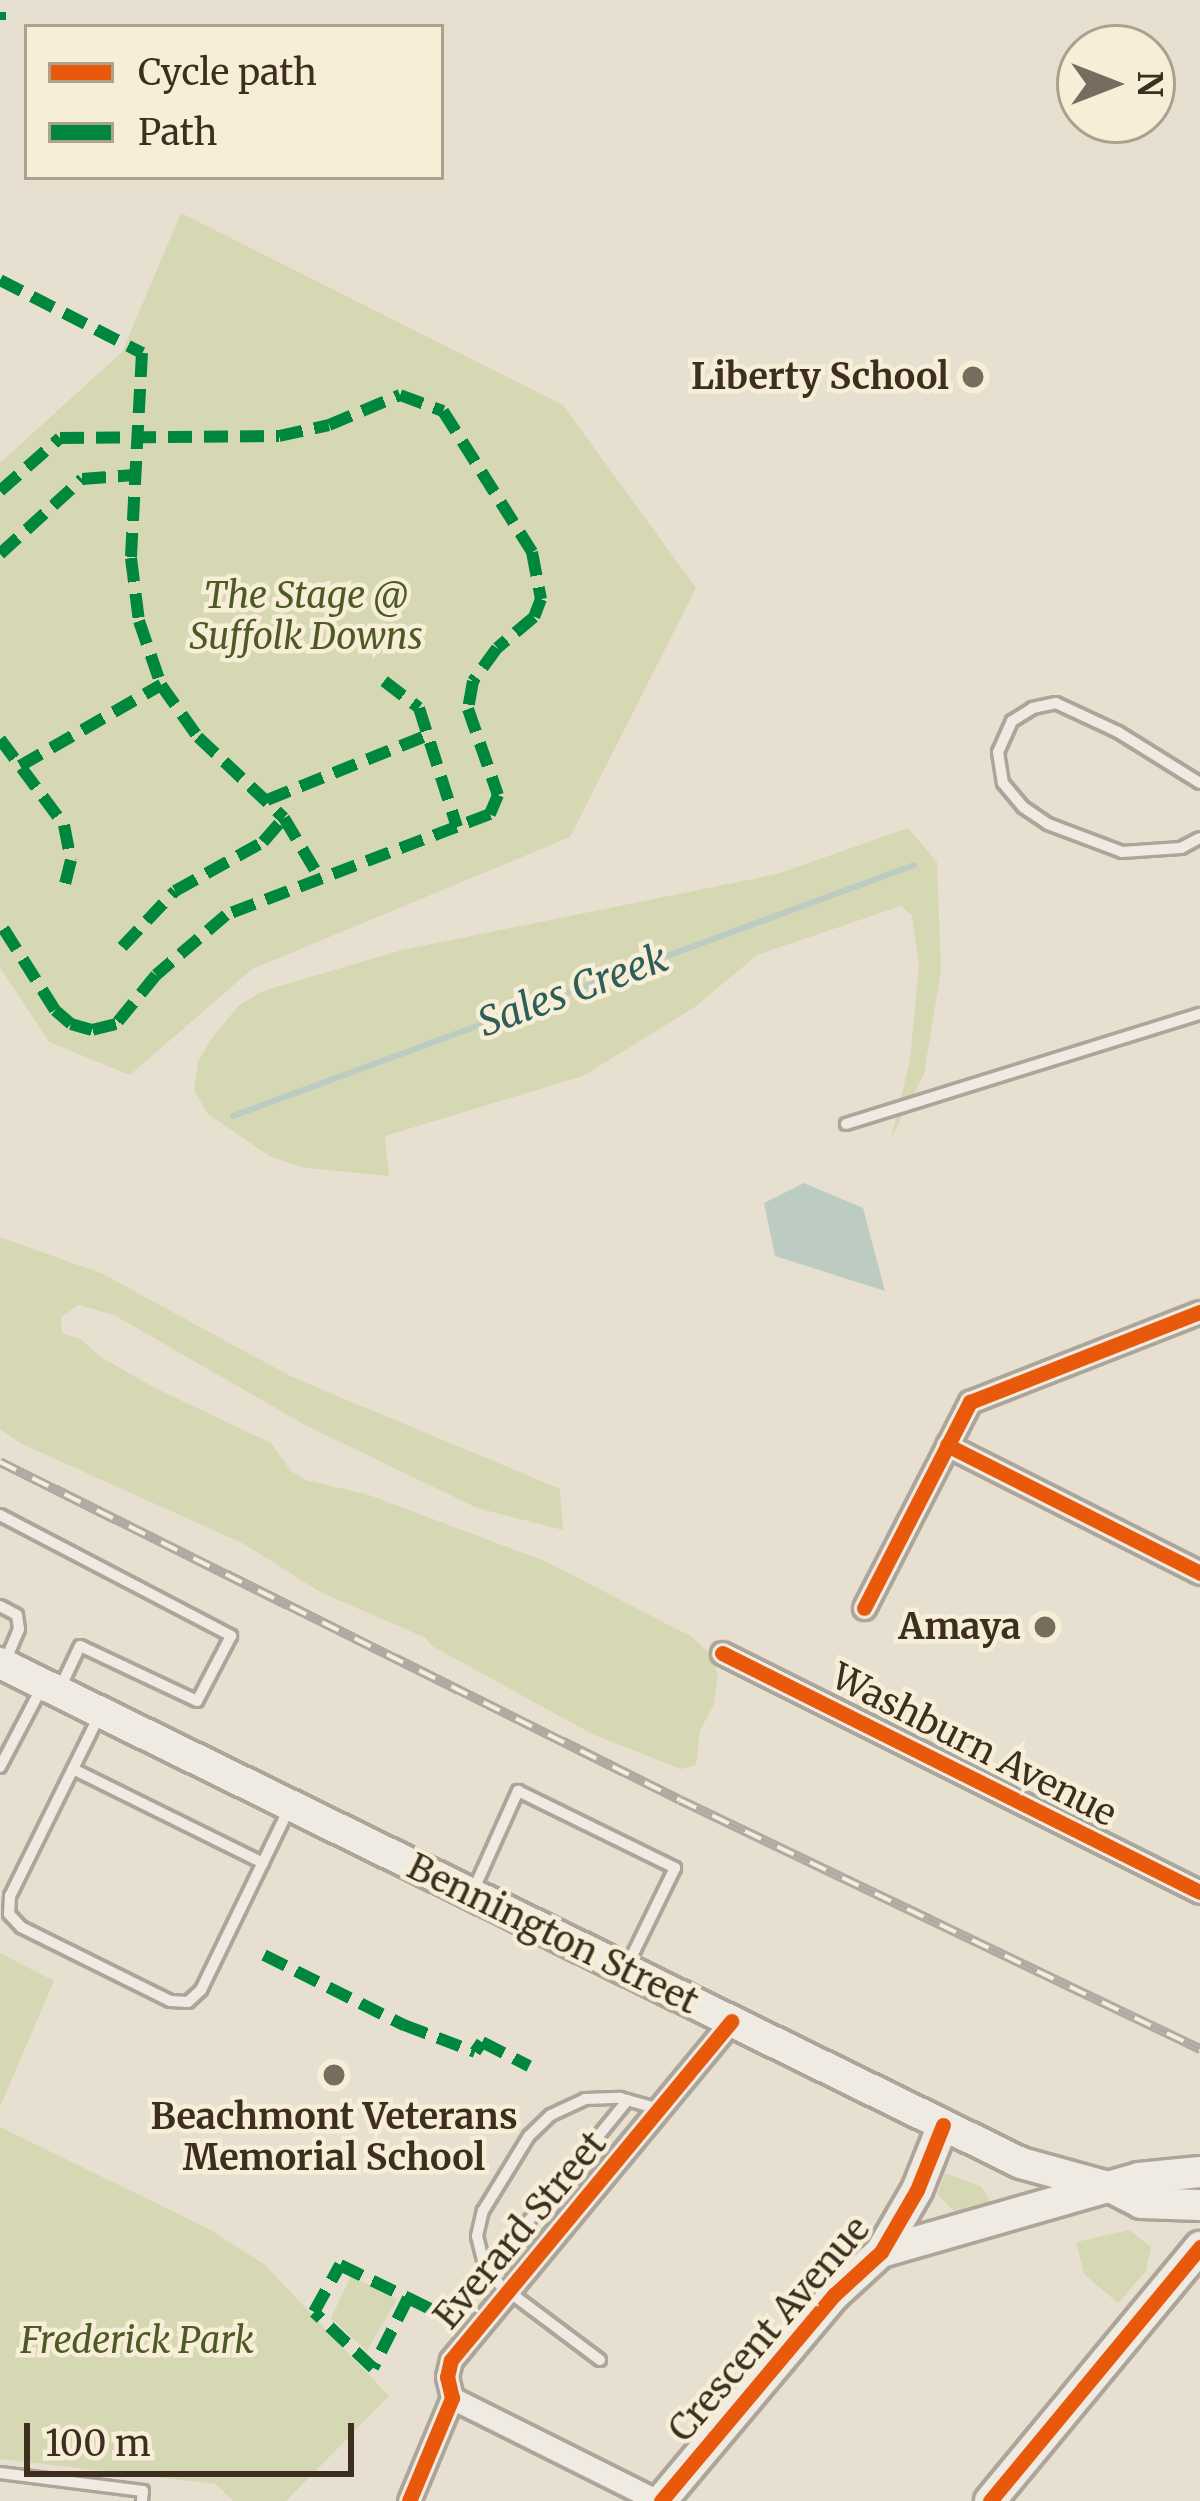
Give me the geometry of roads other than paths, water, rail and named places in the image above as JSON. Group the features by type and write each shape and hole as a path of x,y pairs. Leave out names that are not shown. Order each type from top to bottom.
{"main road":[{"name":"Bennington Street","path":"2,1664 1045,2173 1112,2188 1142,2204 1200,2205"},
{"name":"Crescent Avenue","path":"660,2501 834,2295 881,2252 917,2189 943,2125"},
{"name":"Bennington Street","path":"1112,2188 1152,2175 1200,2173"},
{"name":"Crescent Avenue","path":"881,2252 1112,2188"},
{"path":"990,2501 1200,2247"}],"street":[{"path":"864,1608 970,1402 1200,1312"},
{"path":"947,1445 1200,1573"},
{"name":"Washburn Avenue","path":"722,1653 1200,1892"},
{"name":"Everard Street","path":"409,2501 452,2398 448,2365 731,2021"},
{"path":"452,2398 660,2501"}],"lane":[{"path":"1200,783 1118,732 1056,704 1033,708 1012,721 998,752 1003,783 1048,824 1122,852 1181,848 1200,838"},
{"path":"846,1124 1200,1014"},
{"path":"0,1515 231,1636 197,1701 80,1646 0,1767"},
{"path":"0,1606 16,1615 19,1629 2,1664"},
{"path":"100,1713 8,1910 17,1925 170,2001 192,2000 291,1807"},
{"path":"0,1736 13,1742"},
{"path":"73,1769 263,1863"},
{"path":"472,1894 518,1791 675,1868 626,1969"},
{"path":"600,2360 507,2292 488,2272 478,2254 483,2211 529,2136 568,2105 602,2098 659,2109"},
{"path":"488,2272 628,2100"},
{"path":"0,2473 143,2491 142,2501"}],"waterway":[{"name":"Sales Creek","path":"233,1116 914,865"}],"railway":[{"path":"0,1462 680,1800 1200,2049"}],"place":[{"name":"Liberty School","path":"973,377"},
{"name":"Amaya","path":"1045,1627"},
{"name":"Beachmont Veterans Memorial School","path":"334,2075"}],"park label":[{"name":"The Stage @ Suffolk Downs","path":"306,616"},
{"name":"Frederick Park","path":"137,2341"}]}
